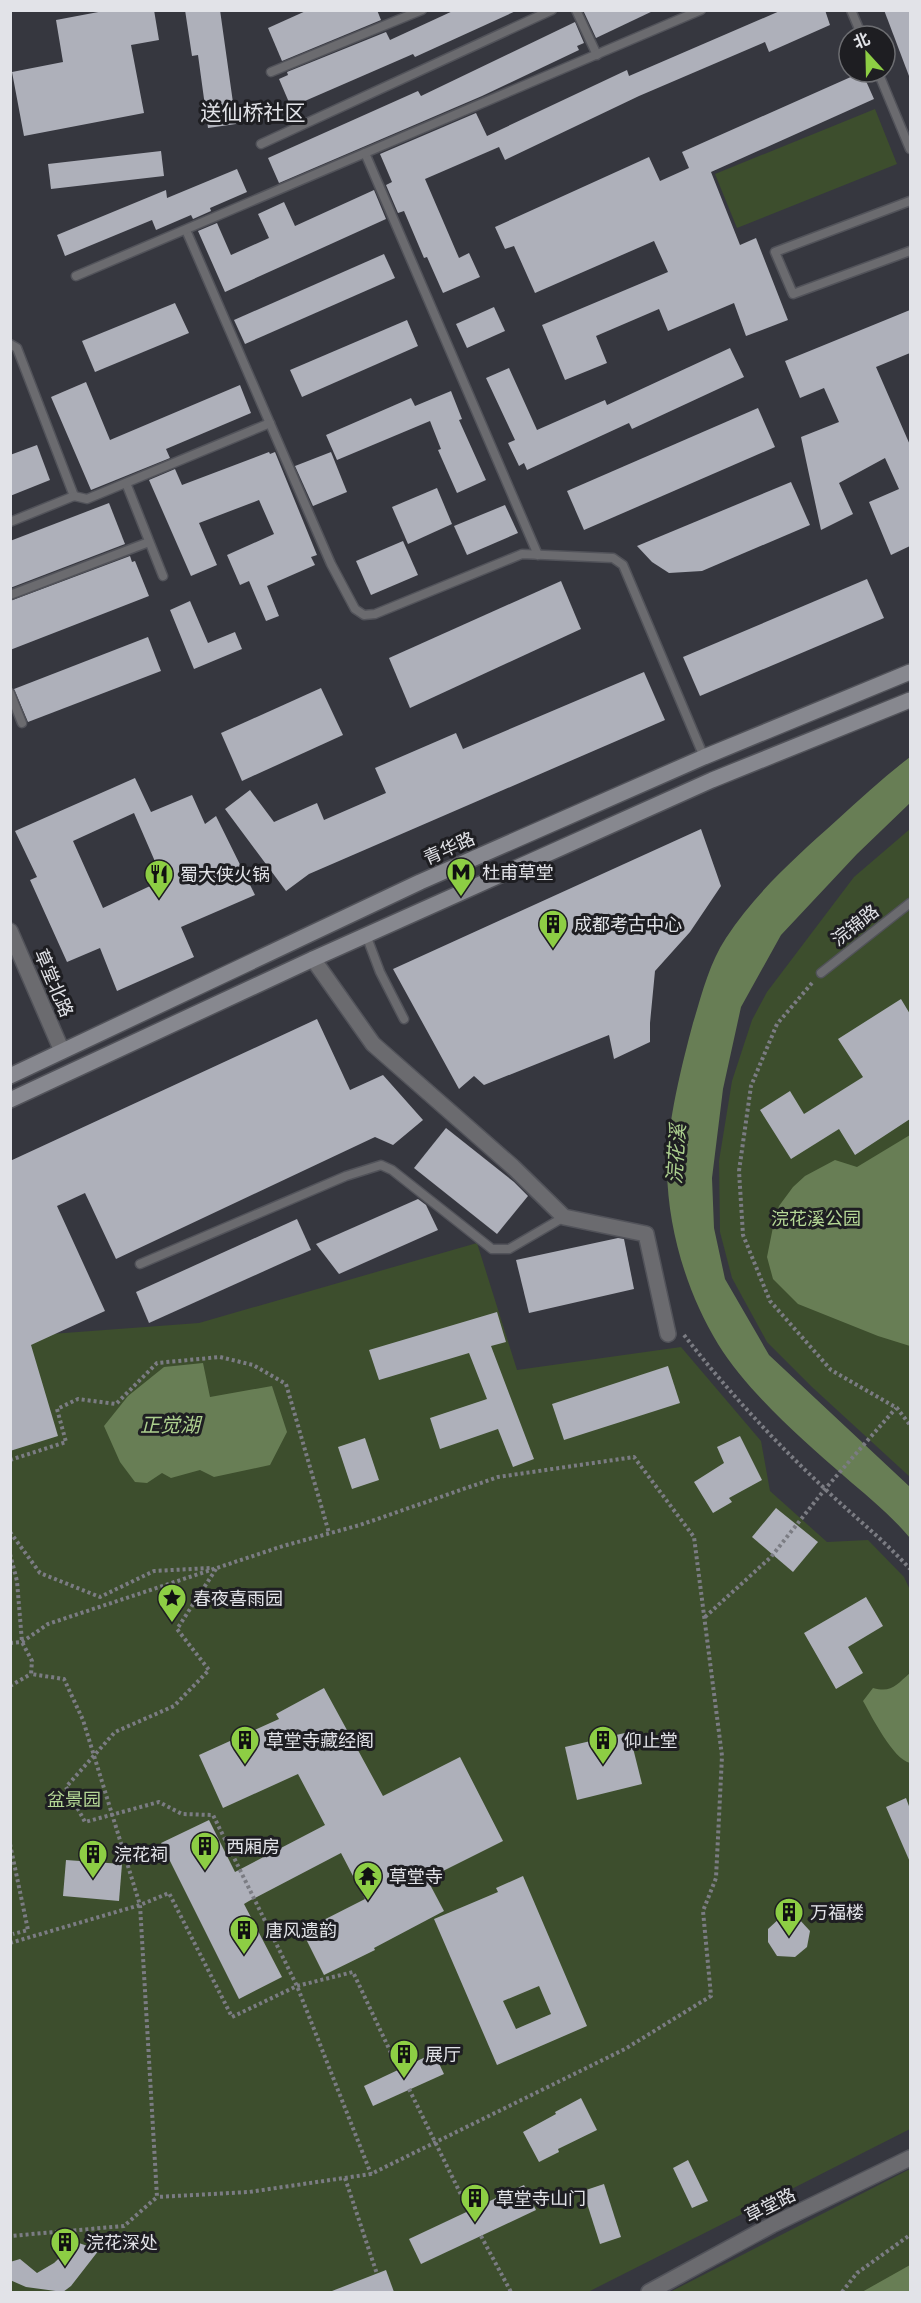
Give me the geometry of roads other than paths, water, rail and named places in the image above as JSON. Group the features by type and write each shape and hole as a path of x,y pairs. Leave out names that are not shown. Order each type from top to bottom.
{"main road":[{"name":"青华路","path":"10,1076 420,882 704,757 910,672"},
{"path":"10,1100 313,959 712,780 910,700"}],"street":[{"name":"草堂北路","path":"10,931 62,1051"},
{"path":"313,959 373,1044 513,1167 564,1217 646,1234 675,1333"},
{"name":"草堂路","path":"649,2292 772,2225 910,2158"}],"lane":[{"path":"271,72 422,10"},
{"path":"261,144 552,10"},
{"path":"576,10 597,55"},
{"path":"76,276 701,10"},
{"path":"851,10 857,24"},
{"path":"883,84 910,150"},
{"path":"365,153 538,555"},
{"path":"910,201 775,252 793,294 910,251"},
{"path":"186,230 331,564 355,609 364,615 375,614 522,554 613,558 623,565 704,757"},
{"path":"10,344 17,348 74,496"},
{"path":"10,522 74,496 87,499 270,423"},
{"path":"126,483 163,576"},
{"path":"10,595 149,542"},
{"path":"10,693 22,723"},
{"name":"浣锦路","path":"821,973 910,903"},
{"path":"366,935 380,972 404,1019"},
{"path":"140,1264 346,1176 381,1165 392,1170 492,1249 509,1249 564,1217"}],"water":[{"name":"浣花溪","path":"910,757 910,803 857,854 781,935 741,1007 723,1089 712,1178 714,1228 725,1279 769,1355 910,1487 910,1538 887,1514 776,1414 744,1379 718,1344 697,1304 675,1238 668,1193 667,1153 676,1096 693,1023 710,969 726,938 750,905 778,875 864,795"},
{"path":"910,1135 910,1346 878,1336 798,1304 773,1279 767,1257 779,1206 793,1187 805,1176 835,1160 857,1167"},
{"name":"正觉湖","path":"203,1363 210,1397 272,1386 287,1432 270,1465 214,1477 200,1470 171,1478 162,1473 147,1483 135,1482 120,1462 104,1426 128,1396 164,1367"},
{"path":"910,1673 910,1763 903,1760 890,1746 863,1701 873,1688 889,1689"},
{"path":"910,2265 910,2292 862,2292"}],"place":[{"name":"杜甫草堂","path":"461,898"},
{"name":"蜀大侠火锅","path":"159,900"},
{"name":"成都考古中心","path":"553,950"},
{"name":"春夜喜雨园","path":"172,1624"},
{"name":"草堂寺藏经阁","path":"245,1766"},
{"name":"仰止堂","path":"603,1766"},
{"name":"西厢房","path":"205,1872"},
{"name":"浣花祠","path":"93,1880"},
{"name":"草堂寺","path":"368,1902"},
{"name":"万福楼","path":"789,1938"},
{"name":"唐风遗韵","path":"244,1956"},
{"name":"展厅","path":"404,2080"},
{"name":"草堂寺山门","path":"475,2224"},
{"name":"浣花深处","path":"65,2268"}],"district":[{"name":"送仙桥社区","path":"253,112"}],"park label":[{"name":"浣花溪公园","path":"816,1218"},
{"name":"盆景园","path":"74,1799"}]}
